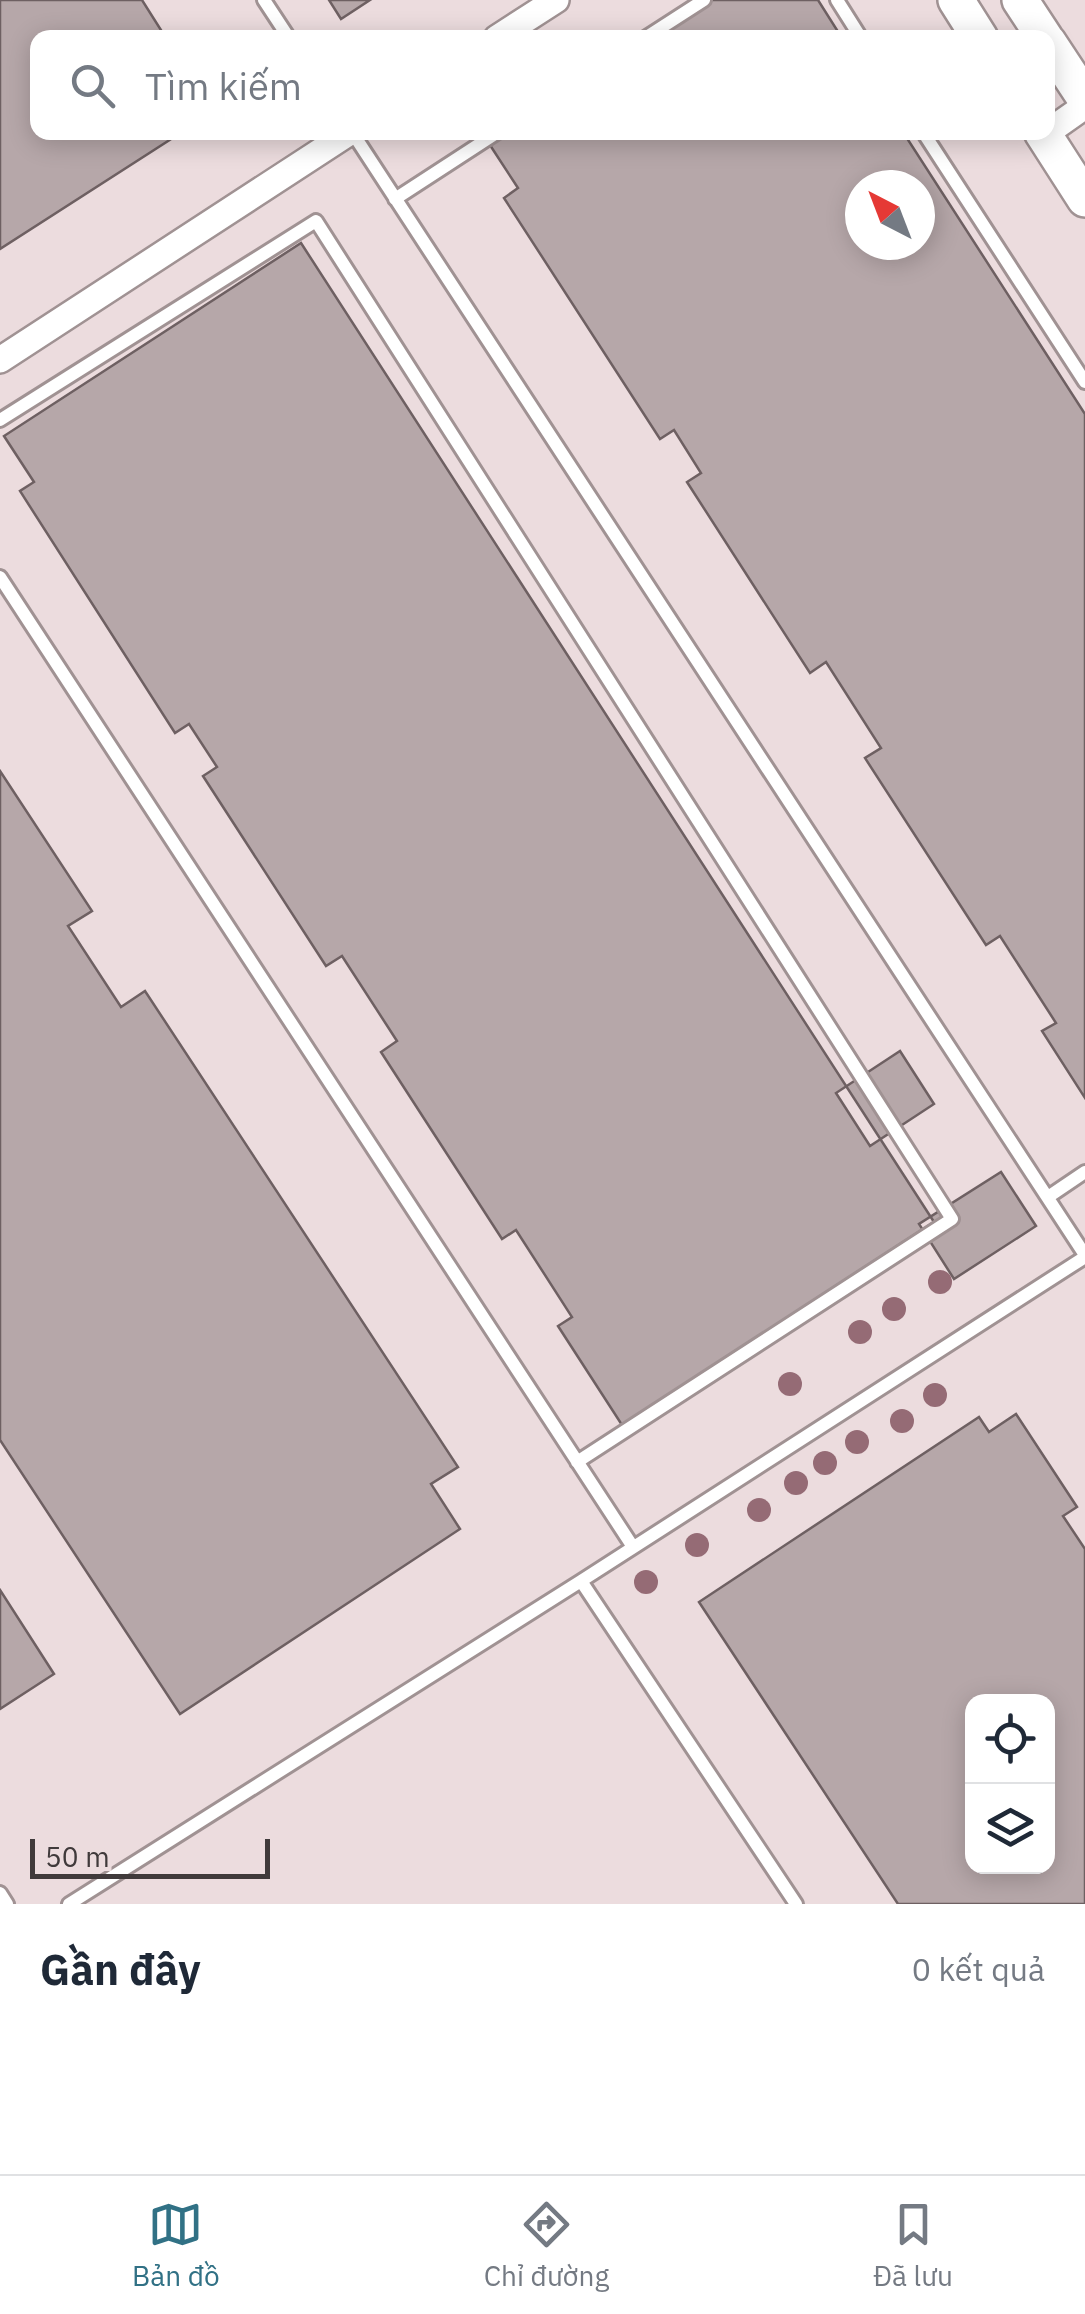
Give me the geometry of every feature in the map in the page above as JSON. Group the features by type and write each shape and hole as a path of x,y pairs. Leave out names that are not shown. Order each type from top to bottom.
{"main road":[{"path":"956,0 975,30"},
{"path":"1020,0 1040,30"},
{"path":"1055,53 1085,98"},
{"path":"1049,140 1085,198"}],"street":[{"path":"510,30 556,0"},
{"path":"1055,126 1085,106"},
{"path":"0,360 339,140"}],"lane":[{"path":"264,0 283,30"},
{"path":"657,30 704,0"},
{"path":"836,0 856,30"},
{"path":"70,1904 1085,1256 356,140"},
{"path":"395,199 486,140"},
{"path":"928,140 1085,382"},
{"path":"0,420 316,221 952,1219 578,1462"},
{"path":"0,577 633,1547"},
{"path":"1048,1197 1085,1172"},
{"path":"581,1581 796,1904"},
{"path":"0,1893 7,1904"}],"building":[{"path":"0,0 142,0 161,30 30,30 30,140 170,140 0,249"},
{"path":"329,0 370,0 341,19"},
{"path":"707,0 818,0 837,30 661,30"},
{"path":"491,140 908,140 928,170 845,170 845,260 935,260 935,182 1085,414 1085,1098 1042,1031 1056,1023 1000,936 986,945 865,758 881,748 826,662 810,673 687,482 701,473 674,430 660,439 504,198 518,188 488,142"},
{"path":"301,243 934,1222 622,1425 558,1326 572,1317 516,1230 502,1239 381,1052 397,1041 342,956 326,966 203,776 217,767 189,724 175,733 20,491 34,482 4,436"},
{"path":"0,771 92,911 68,926 121,1007 145,991 458,1467 431,1484 460,1529 180,1714 0,1440"},
{"path":"900,1051 934,1104 870,1146 836,1093"},
{"path":"1001,1172 1036,1226 954,1279 919,1224"},
{"path":"1016,1414 1077,1507 1063,1516 1085,1549 1085,1904 898,1904 699,1602 979,1417 989,1432"},
{"path":"0,1590 54,1674 0,1709"}]}
